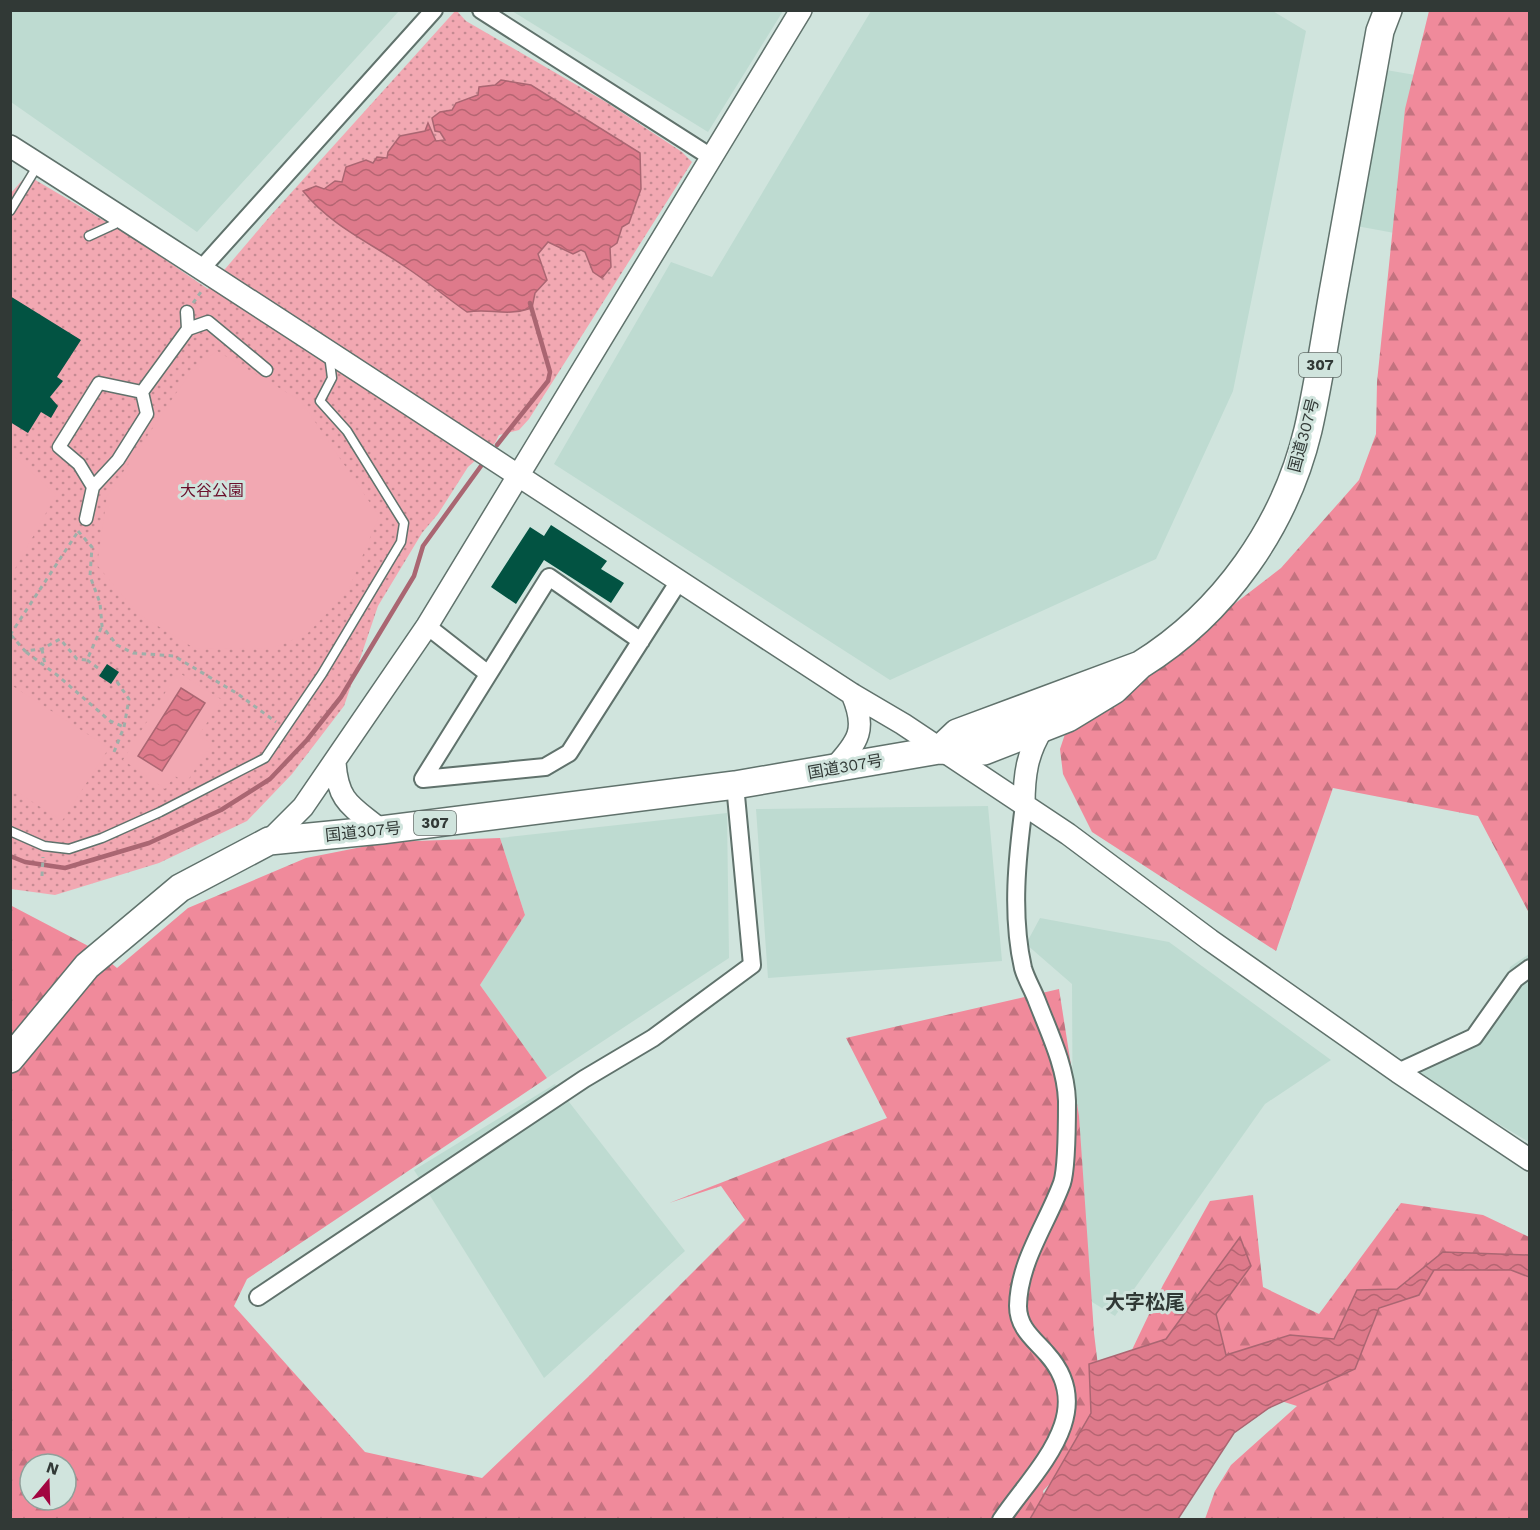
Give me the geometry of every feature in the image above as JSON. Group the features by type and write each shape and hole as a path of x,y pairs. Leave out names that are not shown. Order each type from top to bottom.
{"highway":[{"name":"国道307号","path":"10,1059 87,966 180,888 269,841 381,830 735,785 939,750 984,750 1068,718 1114,690 1140,665 1196,623 1230,588 1273,524 1295,471 1308,431 1380,32 1388,10"},
{"name":"国道307号","path":"939,750 957,733 1140,665"}],"street":[{"path":"204,277 434,10"},
{"path":"482,10 711,157"},
{"path":"269,841 303,807 427,626 801,10"},
{"path":"10,147 120,216 204,277 329,354 852,694 903,724 1024,805 1398,1072 1530,1160"},
{"path":"187,312 188,329"},
{"path":"86,519 93,488 118,460 147,414 142,392 188,329 208,322 266,370"},
{"path":"93,488 79,464 59,447 99,383 142,392"},
{"path":"641,641 549,577 423,779 545,767 568,753 641,641 680,581"},
{"path":"427,626 487,673"},
{"path":"834,768 858,737 861,722 852,694"},
{"path":"1001,1520 1058,1440 1067,1414 1067,1384 1052,1360 1020,1324 1018,1308 1020,1281 1063,1180 1067,1099 1062,1068 1024,970 1018,934 1017,869 1024,805 1025,770 1032,747 1043,728"},
{"path":"335,763 337,784 344,800 381,830"},
{"path":"258,1297 584,1078 653,1038 752,965 735,785"},
{"path":"1398,1072 1474,1037 1515,979 1530,968"}],"lane":[{"path":"10,211 38,164"},
{"path":"89,236 115,224 120,216"},
{"path":"10,831 44,846 69,849 102,838 160,812 265,758 286,731 401,542 404,524 347,431 320,401 332,378 329,354"}],"path":[{"path":"187,312 204,277"},
{"path":"86,519 11,635 25,651 110,720 124,727"},
{"path":"78,531 92,547 90,576 100,603 102,626 87,660"},
{"path":"102,626 117,645 133,653 174,656 238,694 286,731"},
{"path":"25,651 42,649 60,639 77,659 87,660 102,670"},
{"path":"42,649 45,666"},
{"path":"114,753 124,727 129,699 115,679"},
{"path":"42,876 44,846"}],"shaded area":[{"path":"11,10 399,11 197,232 11,102"},
{"path":"1271,10 1306,31 1233,391 1156,559 890,680 554,464 671,262 712,277 871,11"},
{"path":"512,11 783,11 708,132"},
{"path":"1380,69 1486,87 1465,246 1351,225"},
{"path":"988,806 1002,961 768,978 756,809"},
{"path":"727,813 729,958 547,1078 480,985 525,915 500,838"},
{"path":"1040,918 1169,942 1331,1060 1265,1104 1115,1316 1015,1255 1073,1176 1072,984 1026,944"},
{"path":"1529,954 1529,1142 1398,1064 1474,1037 1504,996 1510,967"},
{"path":"555,1084 685,1251 544,1378 414,1170"}],"green space":[{"name":"大谷公園","path":"456,10 466,21 606,102 682,152 692,162 529,419 519,430 499,435 495,443 468,467 438,514 422,533 378,606 344,706 292,774 247,821 159,863 55,895 11,889 10,194 27,175 135,239 208,289 272,214"},
{"path":"1429,11 1529,11 1529,913 1478,816 1333,788 1276,951 1092,832 1063,774 1060,749 1065,734 1281,568 1359,480 1376,434 1377,382 1405,109"},
{"path":"217,351 301,401 379,516 348,591 307,634 271,649 194,648 138,614 97,565 107,496 193,368"},
{"path":"11,453 56,495 11,576"},
{"path":"178,672 222,700 199,735 212,744 186,783 175,776 165,789 123,760"},
{"path":"11,685 109,748 62,821 11,788"},
{"path":"500,838 525,915 480,985 547,1078 247,1279 234,1306 365,1452 482,1478 588,1377 745,1220 721,1186 669,1203 887,1118 846,1038 1059,989 1079,1116 1094,1333 1105,1424 1043,1491 1050,1519 11,1519 10,905 94,949 117,968 188,908 306,858 387,842"},
{"path":"1253,1195 1263,1287 1319,1314 1401,1203 1483,1215 1529,1237 1529,1519 1205,1519 1215,1491 1231,1465 1297,1406 1130,1354 1163,1285 1210,1201"}],"water":[{"path":"501,80 531,85 640,153 641,189 629,223 622,227 617,243 610,248 611,267 602,278 593,272 585,252 581,250 573,254 548,242 538,254 547,280 535,293 532,308 514,312 467,312 407,268 339,224 303,191 316,186 324,189 335,181 342,182 346,167 366,160 373,163 377,157 387,158 388,152 400,136 425,131 428,123 436,141 445,140 440,132 435,131 432,118 440,112 452,110 456,103 478,95 479,87 495,85"},
{"path":"181,688 205,703 162,771 138,756"},
{"path":"1240,1237 1251,1266 1216,1314 1226,1355 1290,1335 1334,1339 1357,1290 1397,1289 1443,1252 1529,1255 1529,1277 1511,1270 1434,1270 1419,1295 1379,1308 1355,1369 1269,1408 1234,1433 1178,1519 1030,1519 1091,1413 1089,1364 1166,1339"}],"building":[{"path":"10,296 81,340 57,377 63,381 50,397 58,406 51,418 41,412 28,433 10,422"},
{"path":"551,525 607,561 601,569 624,583 611,603 544,560 516,604 491,587 530,527 544,536"},
{"path":"107,664 119,672 111,684 99,676"}],"waterway":[{"path":"497,445 548,381 550,372 530,303"},
{"path":"10,856 25,862 65,868 149,843 221,810 270,779 307,740 341,697 414,576 423,546 481,466"}],"district":[{"name":"大字松尾","path":"1145,1302"}]}
